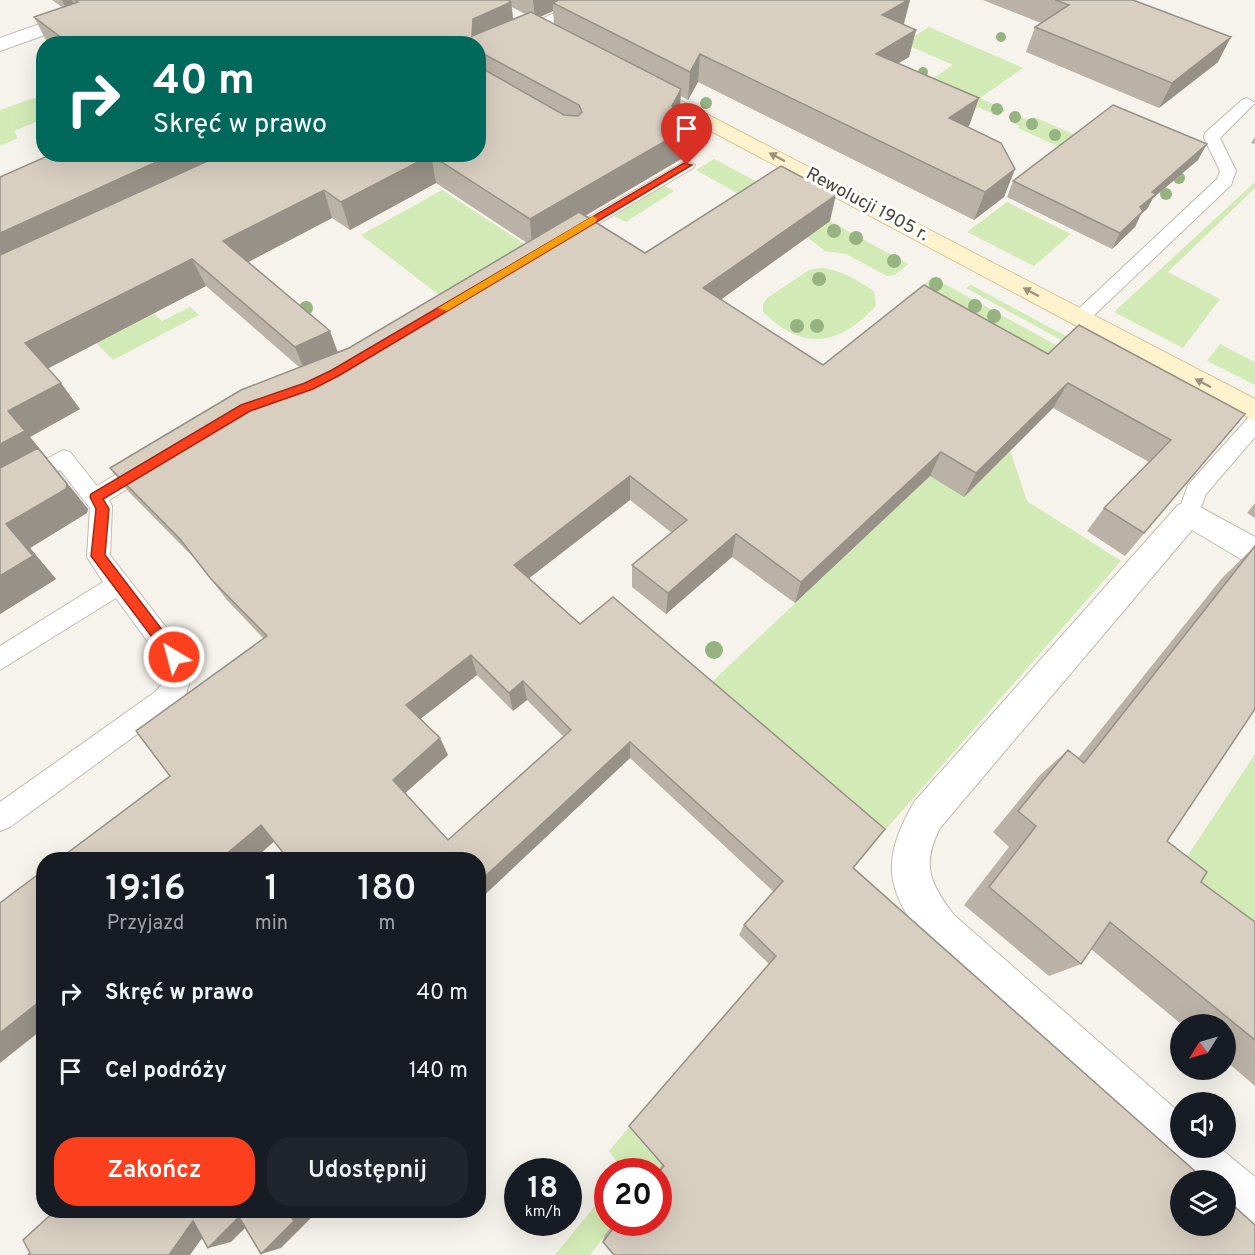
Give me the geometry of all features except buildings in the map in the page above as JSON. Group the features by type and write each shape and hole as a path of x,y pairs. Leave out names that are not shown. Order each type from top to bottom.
{"street":[{"path":"0,45 124,0"},
{"path":"486,51 526,25 598,0"},
{"path":"526,25 560,43"},
{"name":"Rewolucji 1905 r.","path":"622,76 1255,411"},
{"path":"1170,1133 940,929 921,905 911,882 908,855 914,836 927,815 1189,513 1255,552"},
{"path":"1198,1158 1212,1170"},
{"path":"1236,1191 1255,1208"}],"lane":[{"path":"1080,318 1225,181 1228,171 1212,138 1213,133 1247,103"},
{"path":"553,243 687,165"},
{"path":"1189,513 1196,490 1255,423"},
{"path":"96,497 165,455"},
{"path":"0,495 63,458 96,497 102,509 98,556 174,657 181,671 177,686 164,700 0,818"},
{"path":"0,659 119,584"}],"green space":[{"path":"929,27 1023,68 980,98 1006,110 998,116 978,107 958,120 911,92 953,65 903,43"},
{"path":"36,97 36,122 14,131 18,138 0,146 0,110"},
{"path":"1118,107 1122,109 1068,151 1018,128 1019,126 1010,121 1017,115 1030,121 1034,117 1080,137"},
{"path":"714,159 777,192 758,205 696,170"},
{"path":"1255,182 1255,188 1168,272 1220,299 1183,348 1114,312"},
{"path":"663,185 674,191 626,222 614,216"},
{"path":"442,190 529,247 443,298 361,235"},
{"path":"1007,202 1071,234 1034,266 967,232"},
{"path":"830,221 908,264 895,275 887,276 846,254 825,251 807,237"},
{"path":"820,268 841,273 874,291 876,306 848,329 821,339 793,334 763,312 763,304 767,298 809,270"},
{"path":"932,277 1065,350 1053,361 926,287 925,284"},
{"path":"971,285 1090,349 1085,353 966,288"},
{"path":"190,307 199,315 113,360 96,343 153,313 162,321"},
{"path":"1220,344 1255,362 1255,385 1207,361"},
{"path":"1010,450 1027,501 1121,561 874,843 699,694 930,476 964,496"},
{"path":"1255,754 1255,938 1174,876"},
{"path":"629,1127 656,1158 614,1158 609,1151"},
{"path":"594,1207 594,1236 605,1236 590,1255 555,1255 570,1236 582,1236 582,1222"}],"slow traffic":[{"path":"444,308 593,219"}],"route":[{"path":"174,657 98,556 102,509 96,497 246,408 276,395 322,380 687,165"}]}
